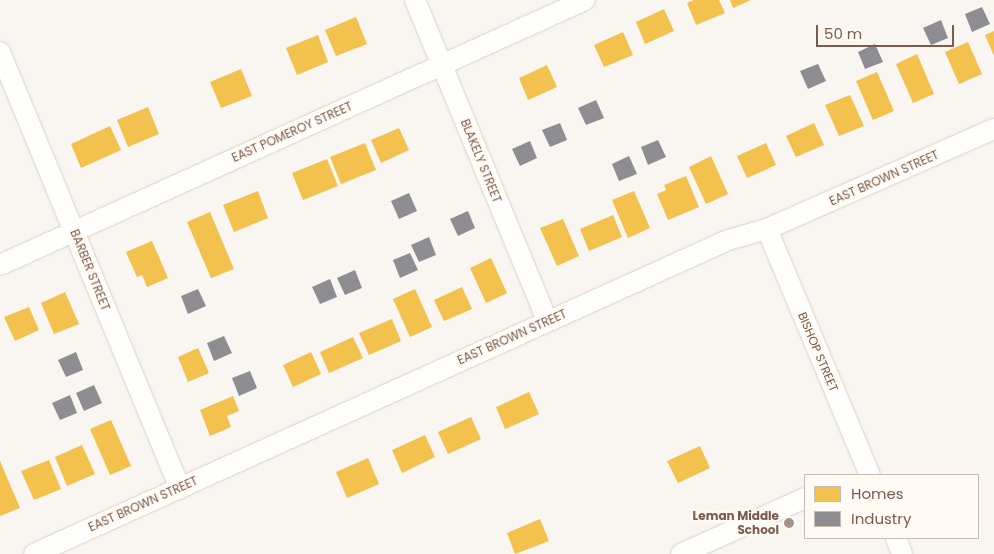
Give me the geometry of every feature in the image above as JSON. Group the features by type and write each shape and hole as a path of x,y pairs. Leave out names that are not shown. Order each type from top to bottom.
{"street":[{"name":"BLAKELY STREET","path":"415,0 547,321"},
{"name":"EAST POMEROY STREET","path":"0,265 585,0"},
{"name":"BARBER STREET","path":"0,52 180,488"},
{"name":"EAST BROWN STREET","path":"34,554 728,240 767,229 994,129"},
{"name":"BISHOP STREET","path":"767,229 864,473"},
{"path":"682,554 804,498"},
{"path":"896,539 902,554"}],"building: Homes":[{"path":"694,0 719,0 725,13 696,25 687,3"},
{"path":"730,0 751,0 733,8"},
{"path":"664,9 674,31 645,44 636,22"},
{"path":"356,17 367,44 336,56 325,30"},
{"path":"994,31 994,56 985,35"},
{"path":"623,32 633,55 604,67 594,45"},
{"path":"318,35 328,62 297,75 286,48"},
{"path":"968,42 982,74 959,84 945,52"},
{"path":"917,54 934,94 913,103 896,64"},
{"path":"547,65 557,87 528,100 519,78"},
{"path":"241,69 252,96 221,108 210,82"},
{"path":"877,72 894,111 873,120 856,81"},
{"path":"850,95 864,126 839,136 825,105"},
{"path":"148,107 159,134 128,147 117,120"},
{"path":"814,123 824,145 796,157 786,136"},
{"path":"110,126 121,150 81,168 71,144"},
{"path":"399,128 409,150 381,163 371,140"},
{"path":"365,143 376,170 341,184 330,157"},
{"path":"766,143 776,165 747,178 737,156"},
{"path":"711,156 728,194 706,204 689,167"},
{"path":"327,159 338,186 303,200 292,173"},
{"path":"686,176 699,207 668,220 657,194 666,190 664,185"},
{"path":"258,191 268,218 234,232 223,205"},
{"path":"634,191 650,228 628,238 612,200"},
{"path":"210,212 234,269 211,278 187,222"},
{"path":"613,215 622,237 589,251 580,229"},
{"path":"563,219 579,256 557,266 540,228"},
{"path":"152,241 168,278 147,287 142,275 137,277 126,252"},
{"path":"491,258 507,293 486,303 470,268"},
{"path":"462,287 472,309 444,321 434,300"},
{"path":"415,289 432,327 410,337 393,299"},
{"path":"65,292 79,324 54,334 41,303"},
{"path":"29,307 39,330 15,341 4,317"},
{"path":"392,319 401,341 369,355 359,333"},
{"path":"353,337 363,358 329,373 320,352"},
{"path":"198,348 209,373 188,382 178,357"},
{"path":"311,352 321,374 293,387 283,365"},
{"path":"529,392 539,414 505,429 496,407"},
{"path":"233,396 239,411 227,416 231,427 210,436 200,410"},
{"path":"471,417 481,439 448,454 438,432"},
{"path":"111,420 131,466 110,475 90,429"},
{"path":"425,435 435,457 402,473 392,450"},
{"path":"82,445 95,474 67,486 55,457"},
{"path":"700,446 710,468 678,483 667,461"},
{"path":"368,458 379,484 347,498 336,472"},
{"path":"49,460 61,489 34,500 21,471"},
{"path":"0,461 20,508 0,516"},
{"path":"540,519 549,541 515,554 507,533"}],"building: Industry":[{"path":"982,7 990,24 972,32 965,14"},
{"path":"941,20 948,38 931,45 923,28"},
{"path":"875,44 883,62 865,69 858,52"},
{"path":"818,64 826,81 808,89 800,71"},
{"path":"596,100 604,118 586,125 578,108"},
{"path":"560,123 567,140 550,147 542,130"},
{"path":"658,140 666,157 648,165 641,147"},
{"path":"530,141 537,158 520,166 512,149"},
{"path":"629,156 637,174 619,181 612,164"},
{"path":"409,193 417,211 399,219 391,201"},
{"path":"468,211 475,228 458,236 450,219"},
{"path":"429,237 436,255 419,262 411,245"},
{"path":"410,253 418,270 400,278 393,260"},
{"path":"355,270 362,288 345,295 337,278"},
{"path":"330,279 337,297 320,304 312,287"},
{"path":"198,289 206,306 188,314 181,296"},
{"path":"224,336 232,353 214,361 207,343"},
{"path":"76,352 83,370 66,377 58,360"},
{"path":"250,371 257,388 239,396 232,378"},
{"path":"94,385 102,403 84,411 76,393"},
{"path":"70,395 77,413 60,420 52,403"}],"place":[{"name":"Leman Middle School","path":"789,523"}]}
